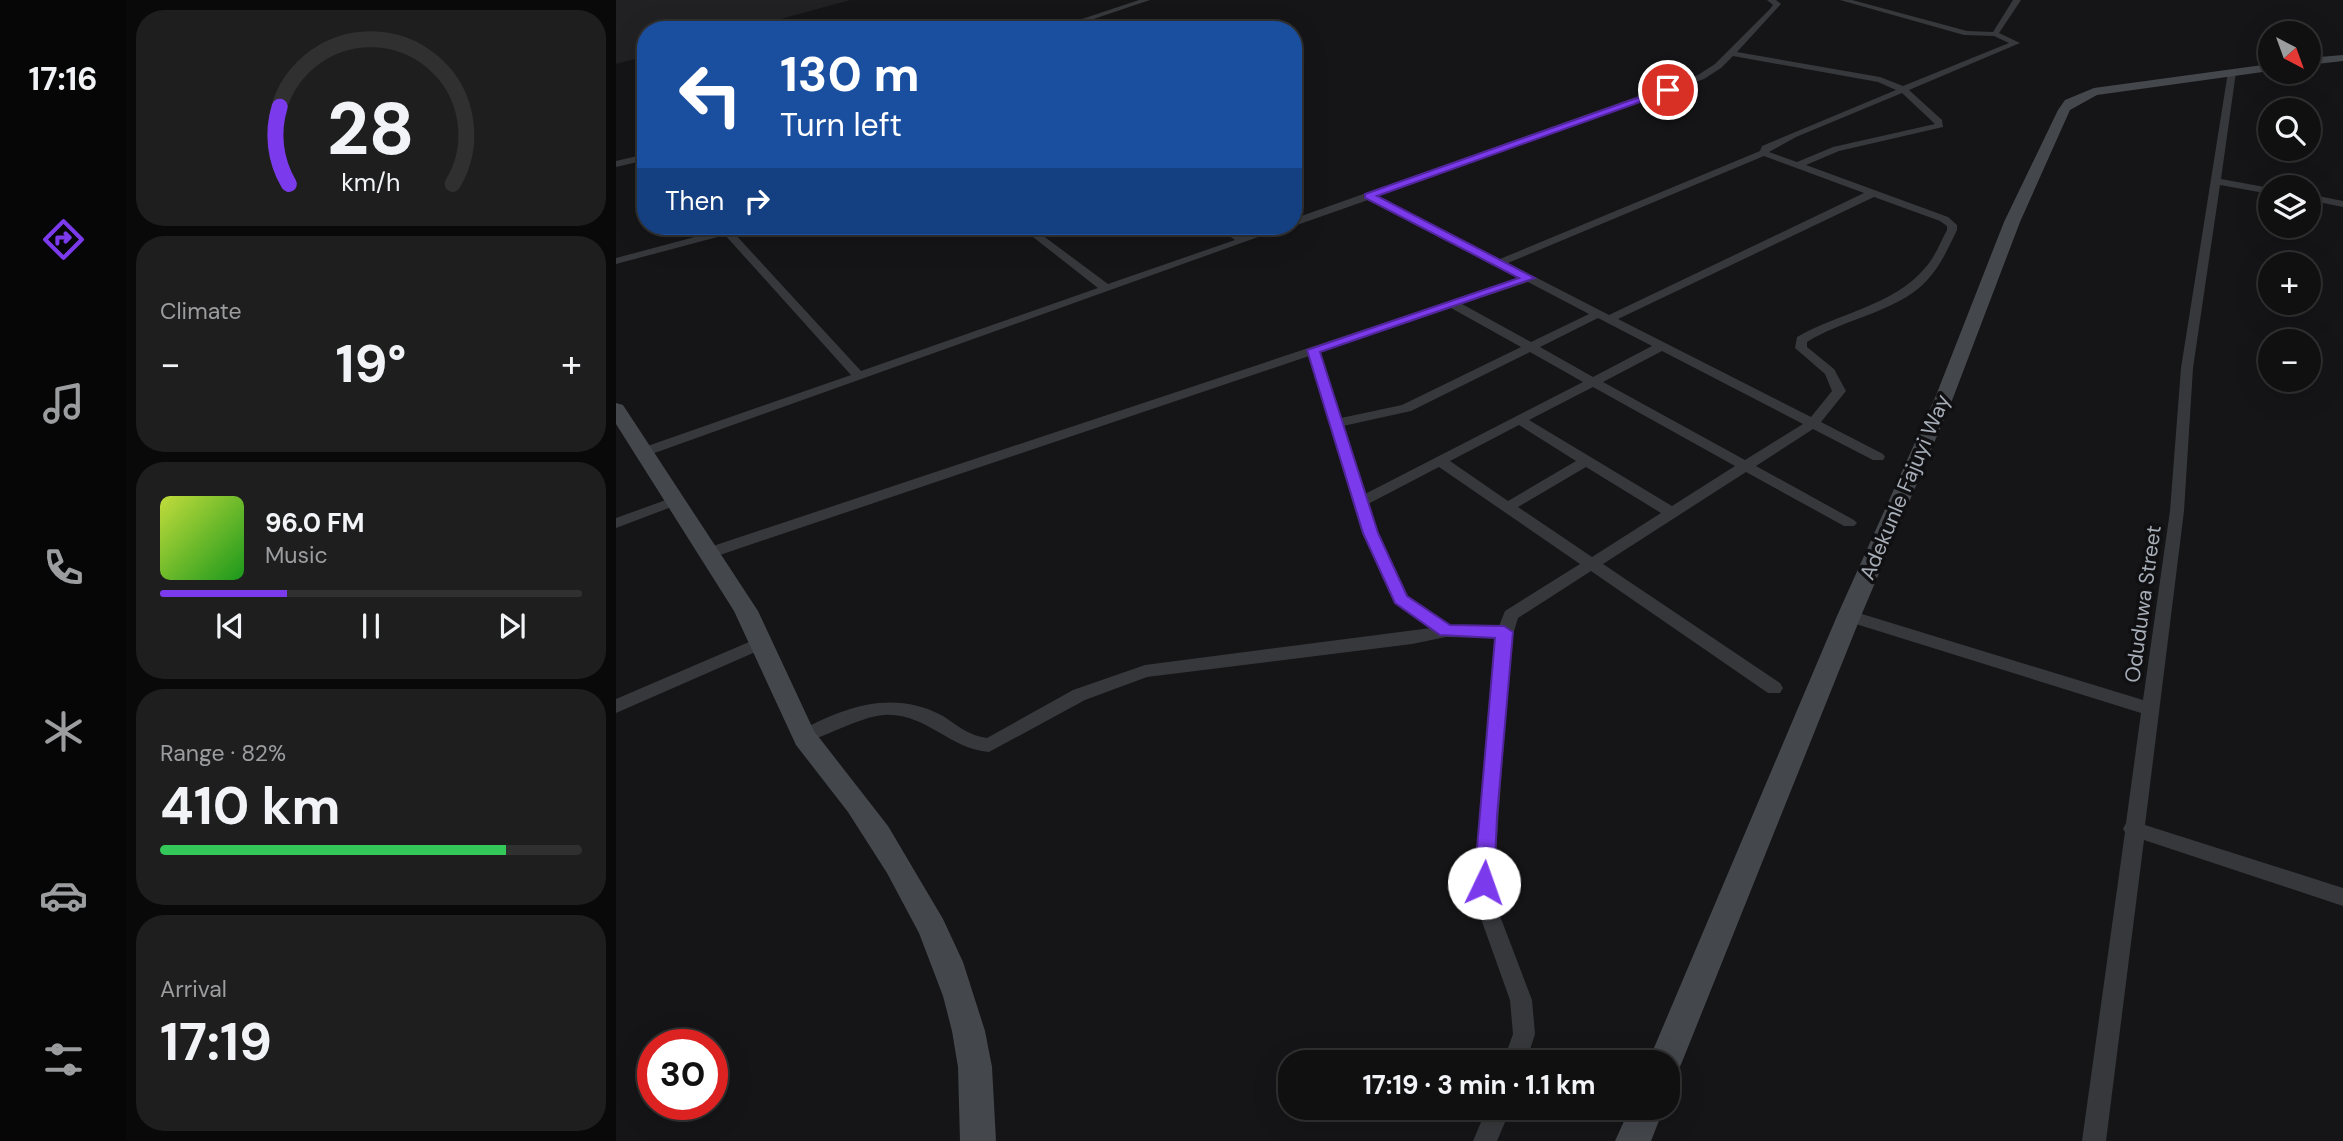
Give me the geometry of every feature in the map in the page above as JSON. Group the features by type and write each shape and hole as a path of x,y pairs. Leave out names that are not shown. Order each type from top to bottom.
{"street":[{"path":"1081,21 1146,0"},
{"path":"1764,153 1765,148 1771,144 2016,43 1995,34 1967,33 1844,0"},
{"path":"1995,34 2017,0"},
{"path":"1302,220 1701,77 1731,53 1778,1"},
{"path":"1731,53 1868,76 1902,89 1940,125 1836,149 1797,165"},
{"path":"2321,61 2343,58"},
{"name":"Adekunle Fajuyi Way","path":"1670,1050 1849,616 1944,398 2012,222 2064,110 2069,103 2094,92 2258,69"},
{"name":"Oduduwa Street","path":"2094,1141 2133,829 2177,512 2187,368 2232,72"},
{"path":"1500,263 1764,153 1944,219 1952,225 1952,230 1928,273 1917,283 1901,295 1848,316 1801,341 1801,348 1824,366 1838,383 1839,391 1813,423 1521,606 1511,615 1504,632 1487,816 1484,883 1490,916 1521,1000 1524,1034 1519,1050"},
{"path":"616,164 637,159"},
{"path":"2215,181 2258,189"},
{"path":"1337,423 1406,408 1873,193"},
{"path":"1368,196 1878,457"},
{"path":"2321,200 2343,204"},
{"path":"616,261 712,235"},
{"path":"731,235 859,376"},
{"path":"1036,235 1107,289"},
{"path":"1235,235 1244,240"},
{"path":"644,452 1258,235"},
{"path":"709,553 1529,278"},
{"path":"1452,304 1743,467 1849,523"},
{"path":"1362,501 1662,346"},
{"path":"1314,350 1370,533 1401,599 1446,631"},
{"path":"616,409 677,500 763,642 804,737 856,802 905,876 949,964 964,1011 975,1066 978,1141"},
{"path":"1519,420 1671,512"},
{"path":"1440,461 1774,688"},
{"path":"1508,507 1586,461"},
{"path":"616,523 677,500"},
{"path":"1849,616 2151,709"},
{"path":"804,737 835,720 875,706 896,706 935,720 974,745 989,745 1079,695 1146,671 1412,638 1446,631 1504,632"},
{"path":"616,706 763,642"},
{"path":"2133,829 2343,897"},
{"path":"1485,1141 1494,1120"},
{"path":"1633,1141 1642,1120"}],"shaded area":[{"path":"616,0 850,0 774,21 637,21 637,58 616,64"}],"route":[{"path":"1484,883 1487,816 1504,632 1446,631 1401,599 1387,575 1370,533 1314,350 1529,278 1368,196 1668,90"}]}
